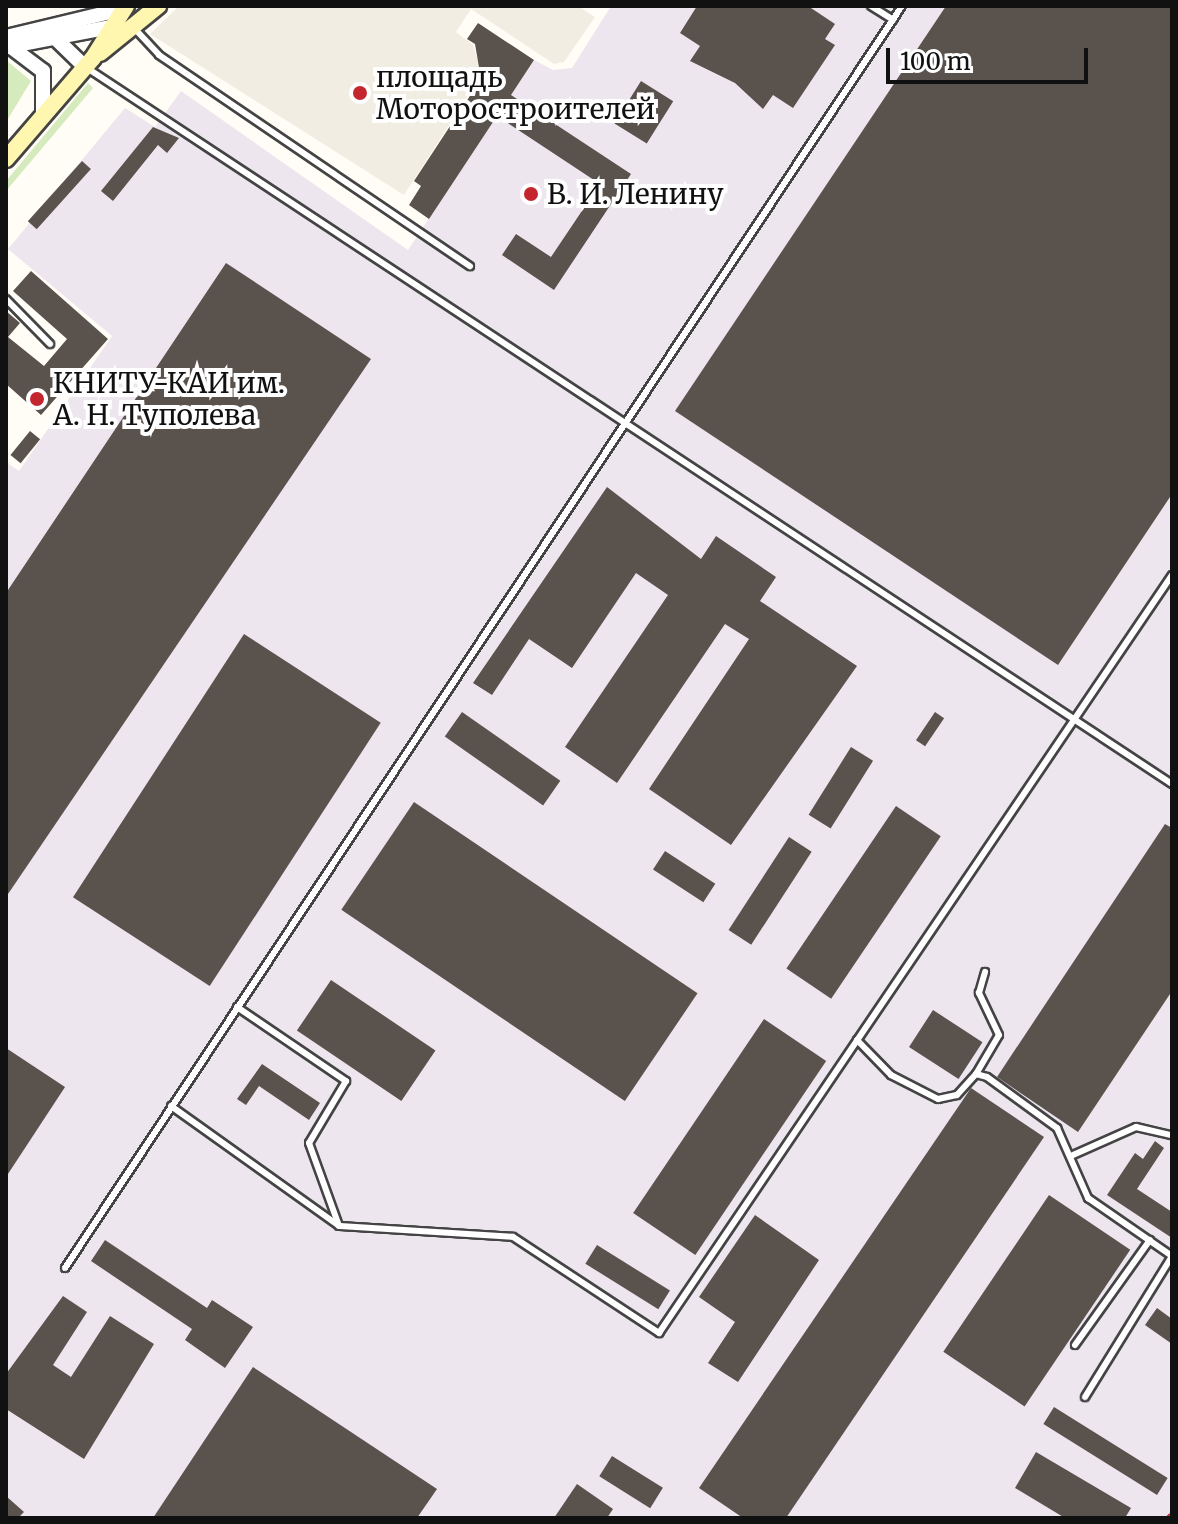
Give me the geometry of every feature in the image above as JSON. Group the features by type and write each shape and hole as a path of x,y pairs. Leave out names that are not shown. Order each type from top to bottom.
{"main road":[{"path":"6,159 89,63 158,6"},
{"path":"89,63 125,8 133,26"},
{"path":"111,27 133,26"}],"street":[{"path":"7,40 40,28 125,8"},
{"path":"7,40 55,37 111,27"},
{"path":"40,28 89,63"},
{"path":"7,40 43,71 43,115"}],"lane":[{"path":"871,6 893,20"},
{"path":"65,1268 902,6"},
{"path":"133,26 159,55 470,266"},
{"path":"89,63 1172,784"},
{"path":"6,299 50,344"},
{"path":"171,1106 339,1226 513,1237 659,1333 1172,575"},
{"path":"857,1040 891,1075 938,1099 957,1095 976,1074 999,1035 979,993 985,972"},
{"path":"237,1007 346,1081 309,1143 339,1226"},
{"path":"976,1074 1057,1128 1073,1155 1088,1198 1172,1256 1085,1397"},
{"path":"1073,1155 1136,1127 1172,1135"},
{"path":"1075,1345 1150,1240"}],"shaded area":[{"name":"площадь Моторостроителей","path":"179,6 578,6 595,17 564,62 554,64 471,9 456,32 473,45 482,74 404,195 150,34"},
{"path":"611,6 1172,6 1172,1518 6,1518 6,462 19,471 112,336 8,249 125,108 155,127 181,91 408,250 534,60 553,70 572,68"}],"green space":[{"path":"6,60 31,81 6,122"},
{"path":"88,83 93,88 6,191 6,181"}],"building":[{"path":"697,6 808,6 835,24 825,39 835,45 793,108 773,95 763,109 735,83 690,61 700,46 680,33"},
{"path":"946,6 1172,6 1172,494 1058,665 675,411"},
{"path":"478,23 534,60 511,95 631,174 554,290 502,255 516,234 551,257 600,184 497,116 429,219 409,205 421,186 414,181 481,79 475,44 467,39"},
{"path":"641,81 673,101 647,144 615,123"},
{"path":"153,127 179,138 167,153 158,145 113,201 101,191"},
{"path":"82,161 91,169 37,229 28,221"},
{"path":"226,263 371,359 6,897 6,593"},
{"path":"31,271 108,339 41,415 6,384 6,311 20,323 8,337 44,366 67,339 13,291"},
{"path":"30,431 40,439 21,463 10,455"},
{"path":"607,487 701,559 716,536 776,577 760,601 857,666 731,845 649,789 749,639 725,624 617,783 565,747 668,595 636,573 572,668 529,639 492,695 473,683"},
{"path":"244,634 381,723 210,986 73,897"},
{"path":"462,712 560,781 543,805 445,737"},
{"path":"935,712 944,718 925,746 916,740"},
{"path":"851,747 873,761 831,829 809,815"},
{"path":"414,802 698,993 625,1101 341,910"},
{"path":"896,806 941,836 831,999 786,968"},
{"path":"1165,824 1172,828 1172,991 1078,1132 997,1077"},
{"path":"789,837 812,852 751,945 729,930"},
{"path":"665,851 715,884 703,902 653,869"},
{"path":"331,980 435,1050 401,1101 297,1031"},
{"path":"933,1010 982,1042 959,1079 909,1047"},
{"path":"764,1019 826,1061 695,1255 633,1213"},
{"path":"6,1048 65,1087 6,1177"},
{"path":"262,1064 320,1103 309,1120 259,1086 246,1105 237,1099"},
{"path":"971,1088 1044,1137 786,1518 743,1518 699,1488"},
{"path":"1155,1141 1164,1148 1137,1189 1172,1212 1172,1238 1107,1195 1135,1153 1143,1159"},
{"path":"1049,1195 1130,1250 1025,1406 943,1352"},
{"path":"755,1215 819,1260 738,1382 708,1363 735,1322 699,1297"},
{"path":"105,1240 207,1308 212,1300 253,1327 225,1368 185,1340 192,1329 91,1261"},
{"path":"597,1245 670,1291 658,1309 585,1264"},
{"path":"63,1296 87,1312 53,1365 71,1377 110,1316 154,1344 84,1459 6,1409 6,1374"},
{"path":"1157,1308 1172,1319 1172,1344 1145,1325"},
{"path":"253,1367 437,1489 417,1518 153,1518"},
{"path":"1054,1407 1168,1478 1157,1495 1043,1424"},
{"path":"1036,1452 1131,1508 1125,1518 1065,1518 1015,1488"},
{"path":"612,1456 663,1488 650,1508 599,1476"},
{"path":"577,1484 613,1509 607,1518 554,1518"},
{"path":"6,1496 24,1512 18,1518 6,1518"}],"railway":[{"path":"1169,1518 1172,1515"}],"place":[{"name":"площадь Моторостроителей","path":"360,93"},
{"name":"В. И. Ленину","path":"531,194"},
{"name":"КНИТУ-КАИ им. А. Н. Туполева","path":"37,399"}]}
